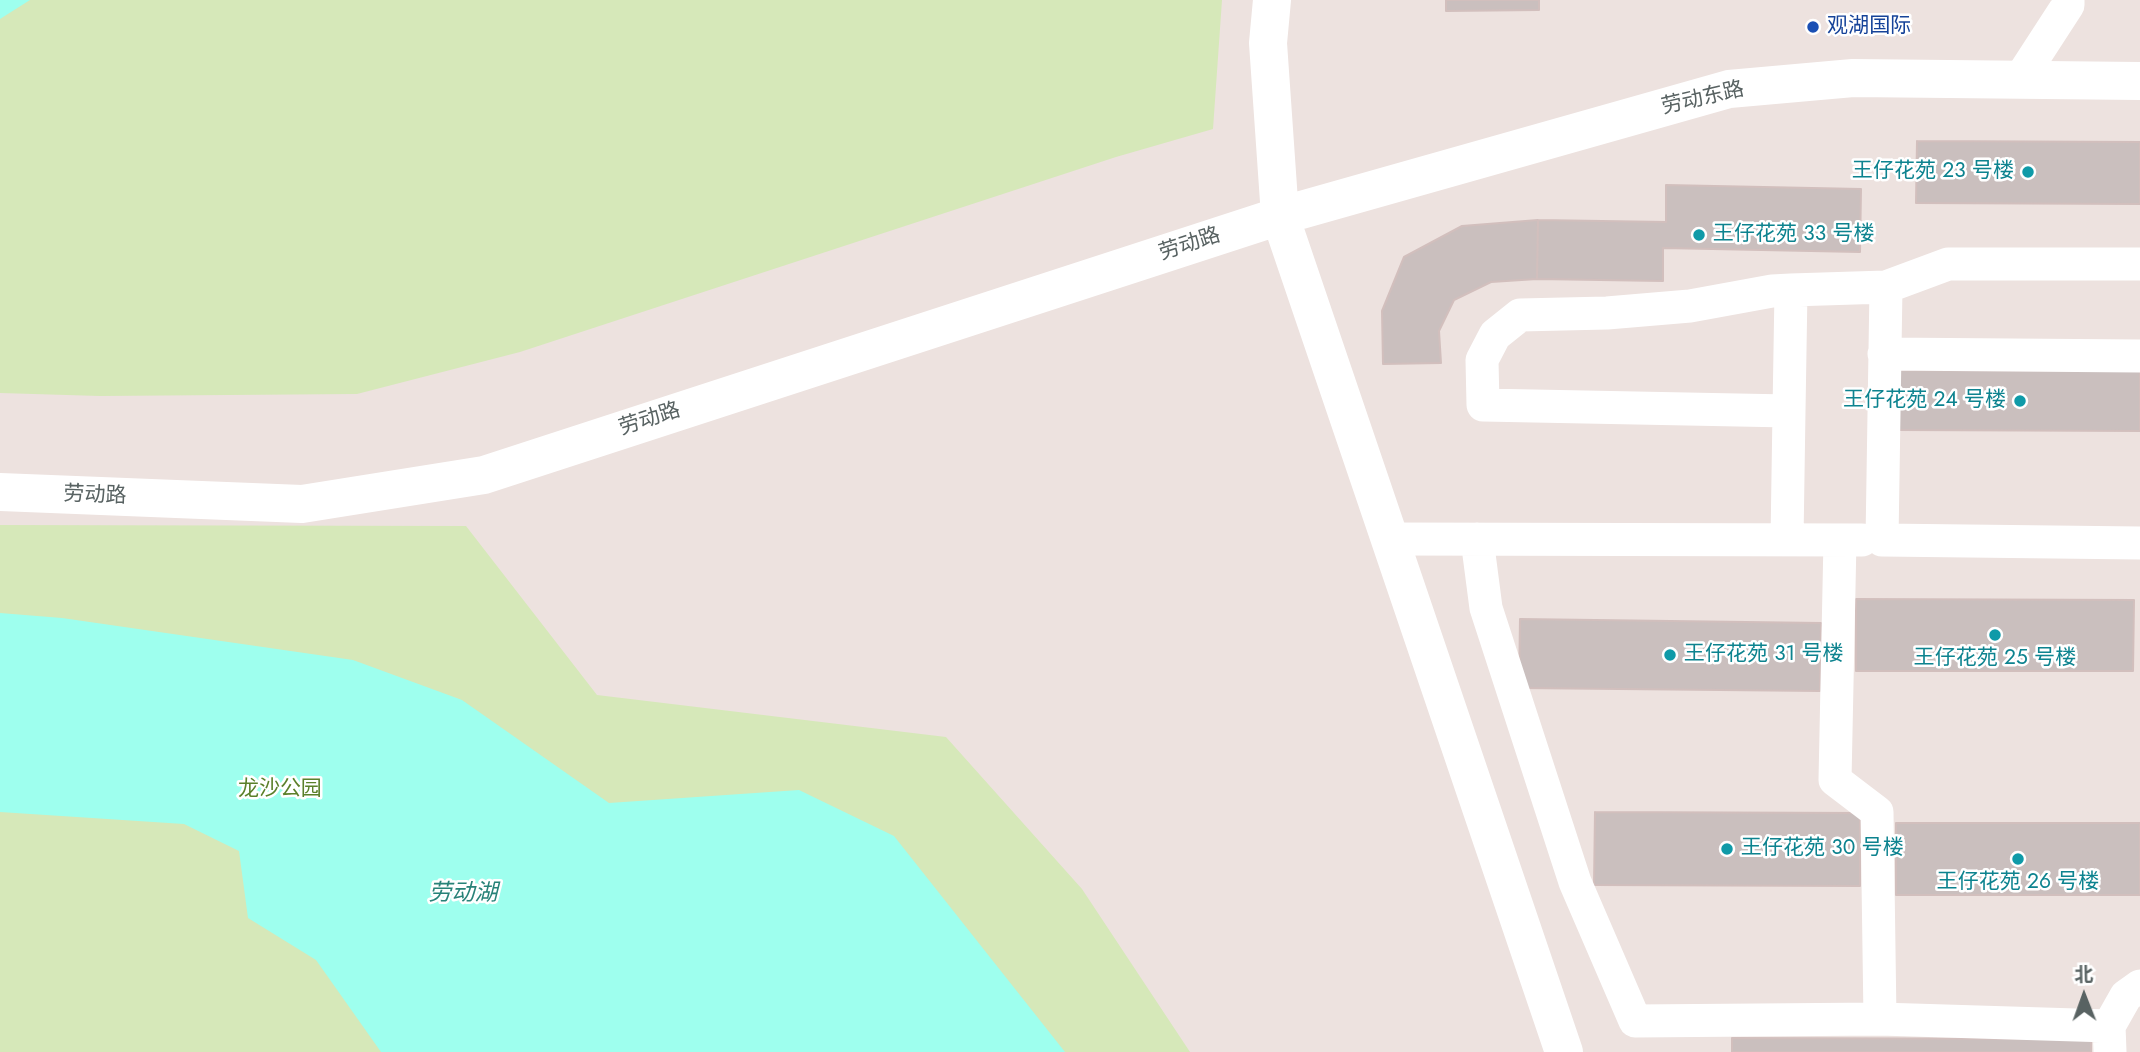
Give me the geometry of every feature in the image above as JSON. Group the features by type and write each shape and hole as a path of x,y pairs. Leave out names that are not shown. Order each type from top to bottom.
{"main road":[{"path":"1272,0 1268,43 1280,216 1564,1052"},
{"name":"劳动东路","path":"1280,216 1730,89 1853,78 2140,81"},
{"name":"劳动路","path":"0,492 302,504 484,475 1280,216"}],"street":[{"path":"2020,79 2068,5 2068,0"},
{"path":"1789,411 1483,405 1482,360 1495,335 1520,315 1607,313 1690,306 1791,290 1885,287 1948,264 2140,264"},
{"path":"1882,540 1885,287"},
{"path":"1787,540 1791,290"},
{"path":"1884,354 2140,356"},
{"path":"1389,539 2140,542"},
{"path":"1476,539 1486,608 1575,882 1635,1021 1880,1019 2109,1039 2126,996 2140,986"},
{"path":"1840,540 1835,780 1877,812 1880,1019"}],"green space":[{"path":"0,0 1222,0 1213,129 1116,157 520,352 357,394 100,396 0,393"},
{"name":"龙沙公园","path":"0,525 466,526 597,695 946,737 1082,889 1190,1052 0,1052"}],"water":[{"path":"0,0 30,0 0,19"},
{"name":"劳动湖","path":"0,613 62,618 353,660 462,700 609,803 799,790 894,836 1065,1052 381,1052 316,960 248,918 239,851 184,824 0,812"}],"building":[{"path":"1446,0 1539,0 1539,10 1446,11"},
{"name":"王仔花苑 23 号楼","path":"1917,141 2140,142 2140,204 1916,203"},
{"name":"王仔花苑 33 号楼","path":"1666,185 1861,189 1860,252 1663,248 1663,281 1537,279 1538,220 1666,222"},
{"path":"1538,220 1537,279 1491,282 1454,300 1439,331 1441,363 1383,364 1382,311 1404,257 1462,226"},
{"name":"王仔花苑 24 号楼","path":"1899,370 2140,371 2140,431 1899,430"},
{"name":"王仔花苑 25 号楼","path":"1856,599 2134,600 2133,671 1856,671"},
{"name":"王仔花苑 31 号楼","path":"1520,619 1821,623 1820,691 1519,688"},
{"name":"王仔花苑 30 号楼","path":"1595,812 1860,813 1860,886 1594,885"},
{"name":"王仔花苑 26 号楼","path":"1896,823 2140,823 2140,895 1896,895"},
{"path":"1732,1038 2091,1039 2091,1052 1732,1052"}],"place":[{"name":"观湖国际","path":"1813,27"},
{"name":"王仔花苑 23 号楼","path":"2028,172"},
{"name":"王仔花苑 33 号楼","path":"1699,235"},
{"name":"王仔花苑 24 号楼","path":"2020,401"},
{"name":"王仔花苑 25 号楼","path":"1995,635"},
{"name":"王仔花苑 31 号楼","path":"1670,655"},
{"name":"王仔花苑 30 号楼","path":"1727,849"},
{"name":"王仔花苑 26 号楼","path":"2018,859"}]}
